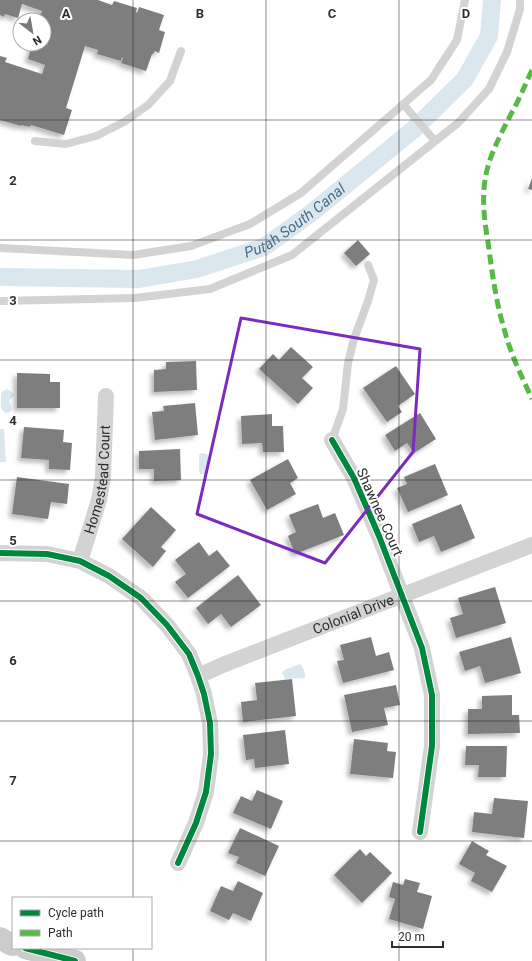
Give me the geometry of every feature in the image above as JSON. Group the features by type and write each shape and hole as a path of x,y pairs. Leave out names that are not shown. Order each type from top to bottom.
{"street":[{"name":"Homestead Court","path":"80,561 99,500 104,477 106,396"},
{"name":"Shawnee Court","path":"332,440 354,478 379,536 422,648 432,695 432,746 420,832"},
{"name":"Colonial Drive","path":"198,676 225,664 532,545"},
{"path":"0,553 47,554 80,561 109,576 141,598 167,624 189,654 204,694 210,723 211,754 206,792 196,823 178,863"},
{"path":"0,938 12,944"},
{"path":"29,949 75,961"}],"lane":[{"path":"0,248 133,255 191,246 250,224 301,193 405,107 431,80 456,40 465,0"},
{"path":"0,301 135,298 210,289 292,255 433,139 458,123 489,89 507,52 520,9 520,0"},
{"path":"35,141 66,144 96,136 124,122 148,105 170,81 181,51"},
{"path":"405,107 433,139"},
{"path":"332,440 343,409 348,363 354,339 374,280 368,265"}],"highlighted area":[{"path":"241,318 420,349 413,452 325,563 197,514"}],"shaded area":[{"path":"6,389 14,394 9,401 12,409 6,413 1,408 1,394"},
{"path":"0,429 4,429 6,462 0,462"},
{"path":"201,453 207,454 208,456 208,472 206,474 200,474 199,471 199,455"},
{"path":"300,664 304,671 305,678 285,679 282,673 284,670"}],"building":[{"path":"0,0 98,0 112,5 114,1 137,8 137,13 139,7 164,15 159,30 165,32 159,53 155,51 152,54 146,71 121,63 122,57 121,61 97,54 98,50 85,46 66,108 72,110 64,135 31,125 30,127 21,126 0,120 0,56 7,58 5,62 42,74 45,65 28,59 30,52 52,52 52,12 42,12 22,4 20,12 12,12 12,16 5,14 4,17 0,15"},
{"path":"532,178 532,190 528,189"},
{"path":"358,240 370,254 356,266 344,253"},
{"path":"291,347 313,367 302,378 313,388 298,404 259,369 273,354 279,360"},
{"path":"196,361 197,390 154,392 154,370 166,369 166,362"},
{"path":"396,366 415,394 398,406 402,412 387,422 363,388"},
{"path":"17,373 50,374 50,382 60,382 60,408 17,408"},
{"path":"195,403 198,435 155,440 152,412 164,411 163,406"},
{"path":"420,413 436,439 414,453 407,443 395,451 385,435"},
{"path":"272,414 272,426 283,426 284,452 263,452 262,443 242,444 241,416"},
{"path":"24,427 64,430 63,442 72,443 70,470 49,469 49,460 21,458"},
{"path":"180,449 181,480 154,481 154,469 139,469 139,451"},
{"path":"288,459 298,478 290,483 296,494 267,510 250,480"},
{"path":"435,464 448,495 408,512 397,488 407,484 404,477"},
{"path":"17,477 69,484 67,504 51,502 48,519 12,514"},
{"path":"318,504 323,518 335,513 344,535 295,554 288,536 296,532 289,515"},
{"path":"461,504 475,538 441,552 434,536 419,542 412,524"},
{"path":"151,507 176,530 161,547 166,551 153,567 122,539"},
{"path":"199,542 209,556 217,550 230,566 188,598 175,582 186,574 175,560"},
{"path":"238,575 261,605 231,627 221,614 208,624 196,608"},
{"path":"495,587 506,623 456,638 450,618 463,614 458,598"},
{"path":"371,637 376,656 389,652 394,670 343,683 337,661 344,660 340,645"},
{"path":"511,637 521,673 485,683 480,666 465,671 459,652"},
{"path":"292,679 296,716 243,722 241,702 257,700 255,683"},
{"path":"396,685 400,705 384,708 388,725 352,732 344,695"},
{"path":"512,695 512,715 519,715 520,733 468,734 468,709 482,709 482,696"},
{"path":"285,730 289,764 255,768 254,759 246,760 243,735"},
{"path":"354,739 388,743 387,751 396,752 393,778 350,774"},
{"path":"466,746 507,746 506,777 478,777 479,765 465,765"},
{"path":"257,790 283,801 271,829 233,813 241,796 252,801"},
{"path":"494,798 528,801 524,838 472,832 474,812 492,814"},
{"path":"240,828 279,846 265,876 236,863 239,857 228,853"},
{"path":"472,841 489,851 486,855 507,866 492,892 471,881 475,873 459,864"},
{"path":"360,849 366,856 370,852 392,873 362,903 334,875"},
{"path":"405,879 420,883 417,892 432,896 423,929 389,919 395,899 389,897 393,882 403,885"},
{"path":"238,881 263,893 251,921 233,913 229,920 210,911 221,886 233,891"}],"waterway":[{"name":"Putah South Canal","path":"0,277 139,279 197,269 264,247 310,214 413,130 465,79 489,36 492,0"}],"marked path":[{"path":"532,70 492,155 487,170 484,188 485,224 499,310 510,349 532,399"}],"cycle path":[{"path":"332,440 354,478 379,536 422,648 432,695 432,746 420,832"},
{"path":"0,553 47,554 80,561 109,576 141,598 167,625 189,654 204,694 210,723 211,754 206,792 196,823 178,863"},
{"path":"29,949 75,961"}]}
